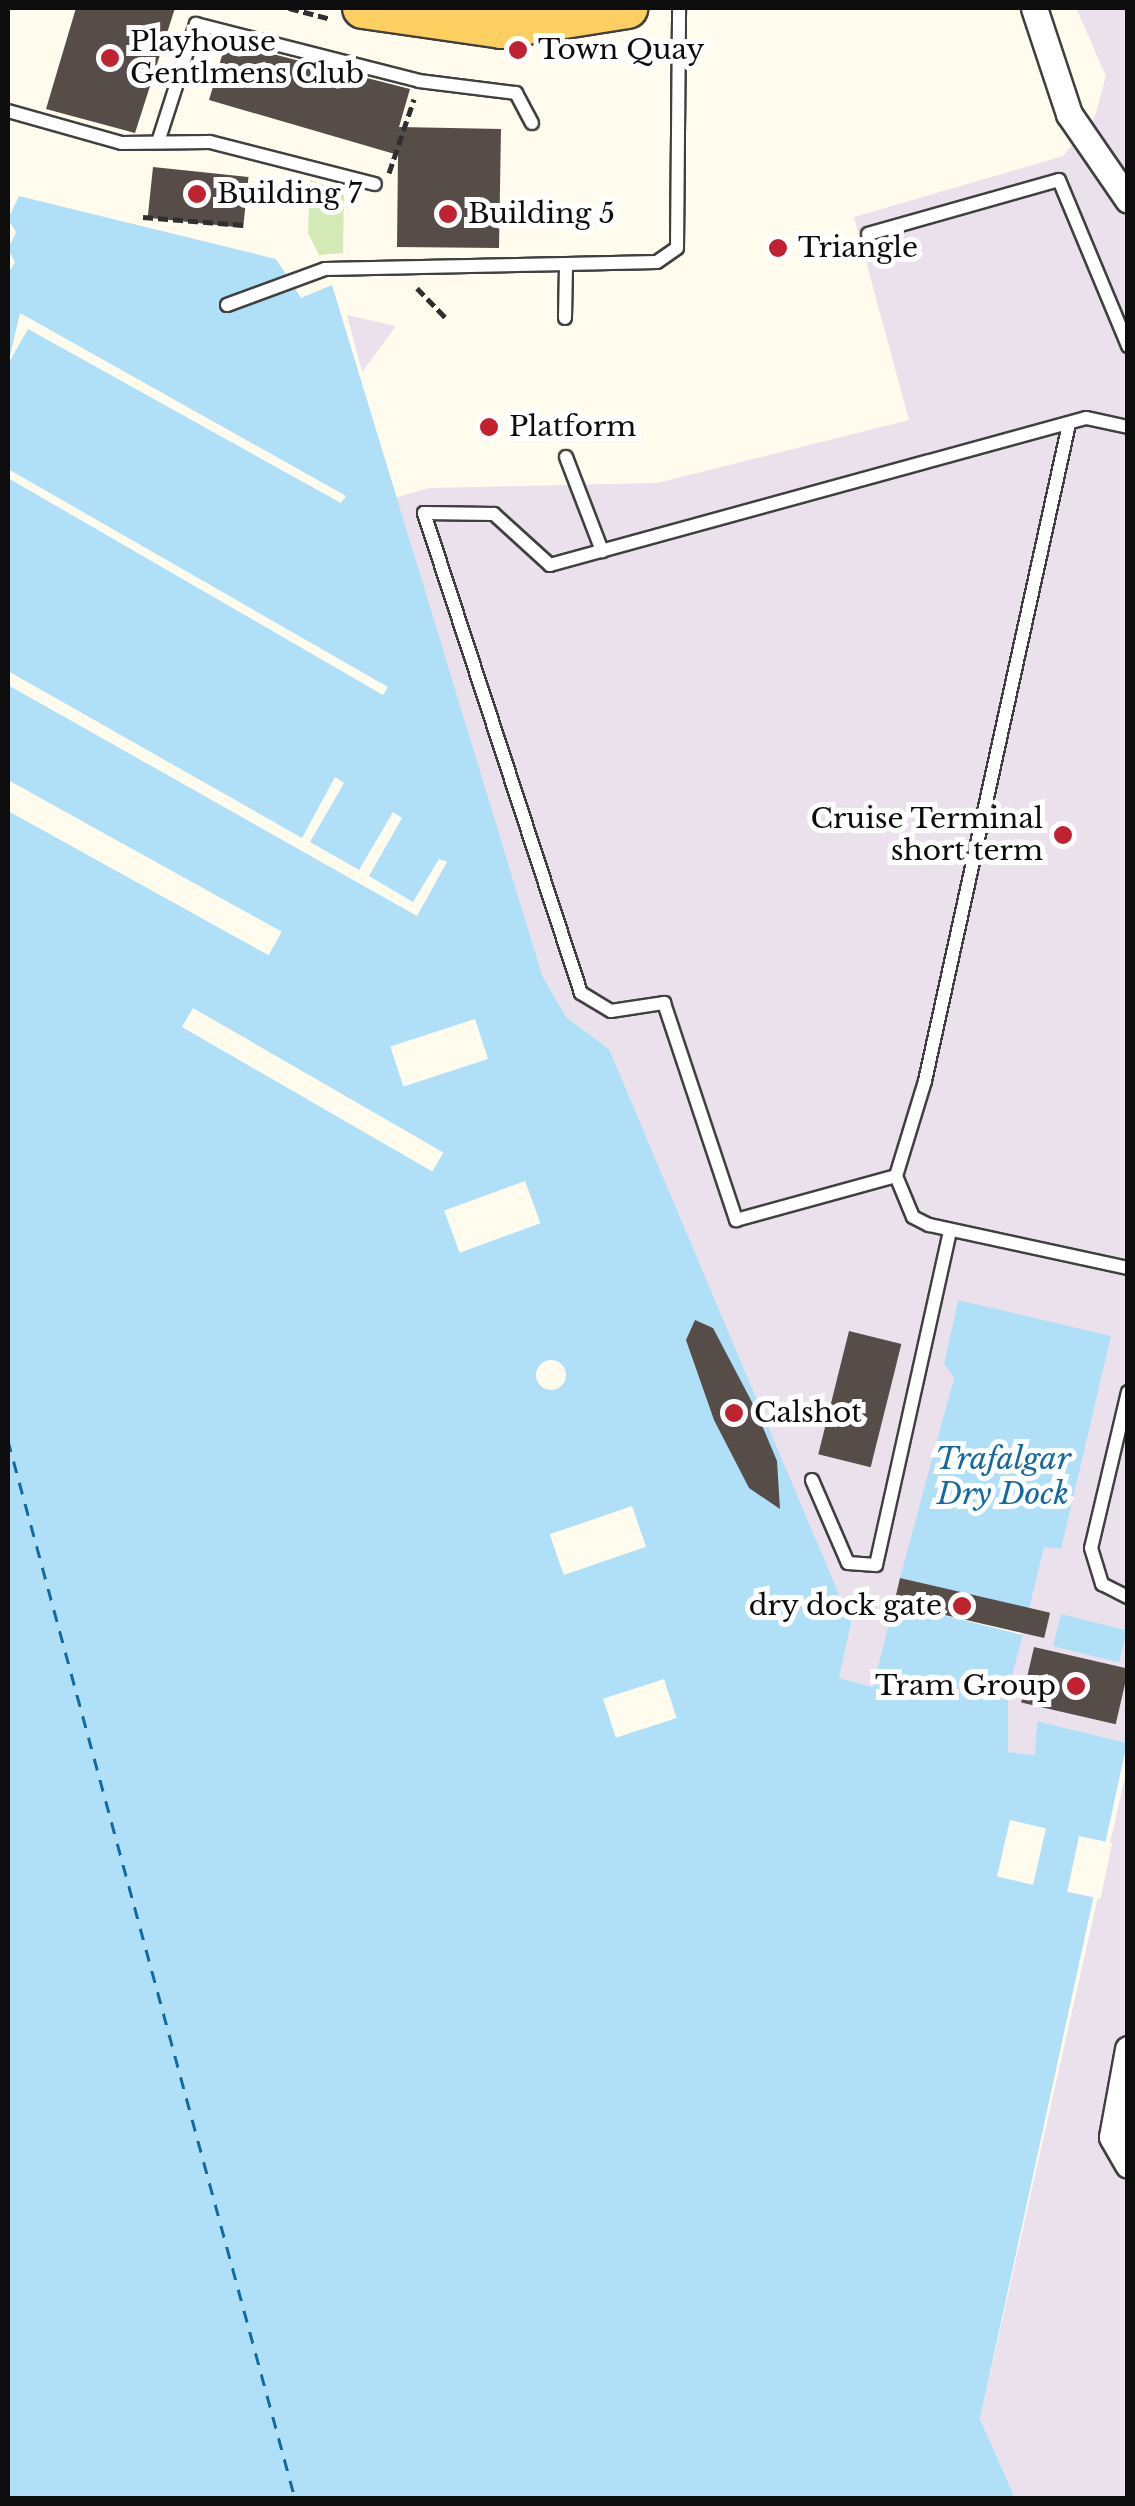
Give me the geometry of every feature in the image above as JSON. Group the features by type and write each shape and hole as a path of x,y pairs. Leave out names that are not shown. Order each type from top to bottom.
{"main road":[{"path":"363,8 500,28 627,8"}],"street":[{"path":"1034,8 1069,114 1128,200"},
{"path":"1128,2048 1112,2138 1128,2165"}],"lane":[{"path":"227,305 325,269 657,262 677,248 679,8"},
{"path":"159,139 196,24 419,81 516,92 532,124"},
{"path":"8,111 122,143 159,139 210,142 376,184"},
{"path":"868,234 1059,180 1128,346"},
{"path":"565,318 566,264"},
{"path":"896,1176 736,1220 664,1003 611,1011 581,993 424,513 494,514 550,565 1086,418 1128,428"},
{"path":"1069,424 925,1081 896,1176 912,1218 929,1225 1128,1268"},
{"path":"566,457 602,551"},
{"path":"812,1480 848,1563 876,1565 950,1230"},
{"path":"1128,1392 1091,1548 1102,1584 1128,1597"}],"path":[{"path":"376,184 396,166 419,81"},
{"path":"143,217 244,225"},
{"path":"398,268 446,318"}],"shaded area":[{"path":"1076,8 1127,8 1127,1743 1037,1721 1036,1755 1007,1752 1008,1690 1044,1546 1060,1549 958,1300 944,1364 954,1378 873,1687 839,1678 609,1049 566,1017 542,975 394,498 429,488 657,483 909,420 854,217 1063,156 1095,116 1106,76"},
{"path":"347,315 396,326 362,372"},
{"path":"1127,1768 1127,2498 1015,2498 980,2419"}],"green space":[{"path":"310,180 344,192 343,253 319,255 308,233"}],"water":[{"path":"19,196 276,259 301,298 332,285 542,975 566,1017 609,1049 851,1623 839,1678 873,1687 894,1603 1023,1635 1008,1690 1008,1752 1035,1755 1037,1721 1127,1743 980,2419 1015,2498 8,2498 8,274 15,262 8,249 16,232 8,219"},
{"name":"Trafalgar Dry Dock","path":"958,1300 1111,1336 1061,1549 1044,1547 1029,1609 900,1578 954,1378 944,1364"},
{"path":"1061,1614 1127,1630 1119,1662 1053,1646"}],"pier":[{"path":"20,313 346,496 341,503 28,329 8,364"},
{"path":"8,469 388,687 383,695 8,478"},
{"path":"8,671 302,838 335,777 344,783 310,842 359,870 393,812 402,818 369,876 413,902 439,859 447,862 417,916 8,685"},
{"path":"8,780 282,932 269,955 8,811"},
{"path":"193,1008 443,1152 432,1172 182,1027"},
{"path":"475,1019 488,1059 403,1086 390,1047"},
{"path":"525,1181 540,1223 460,1253 444,1210"},
{"path":"551,1360 565,1369 566,1375 557,1389 551,1390 537,1381 536,1375 545,1361"},
{"path":"632,1506 646,1547 564,1575 550,1534"},
{"path":"664,1679 677,1718 616,1738 603,1699"},
{"path":"1010,1820 1046,1828 1033,1885 997,1877"},
{"path":"1079,1836 1112,1843 1100,1899 1067,1892"}],"building":[{"name":"Playhouse Gentlmens Club","path":"76,8 175,8 135,133 46,109"},
{"path":"226,42 410,89 399,127 501,129 499,248 397,247 398,155 209,100"},
{"name":"Building 7","path":"153,167 248,177 243,228 148,218"},
{"name":"Calshot","path":"695,1320 713,1328 754,1406 777,1461 780,1509 749,1488 714,1420 686,1340"},
{"path":"849,1331 901,1344 871,1467 818,1454"},
{"name":"dry dock gate","path":"900,1578 1050,1613 1044,1638 894,1603"},
{"name":"Tram Group","path":"1034,1647 1128,1669 1116,1724 1021,1703"}],"ferry route":[{"path":"8,1440 295,2498"}],"place":[{"name":"Town Quay","path":"518,50"},
{"name":"Playhouse Gentlmens Club","path":"110,58"},
{"name":"Building 7","path":"197,194"},
{"name":"Building 5","path":"448,214"},
{"name":"Triangle","path":"778,248"},
{"name":"Platform","path":"489,427"},
{"name":"Cruise Terminal short term","path":"1063,835"},
{"name":"Calshot","path":"734,1413"},
{"name":"dry dock gate","path":"962,1606"},
{"name":"Tram Group","path":"1076,1686"}]}
